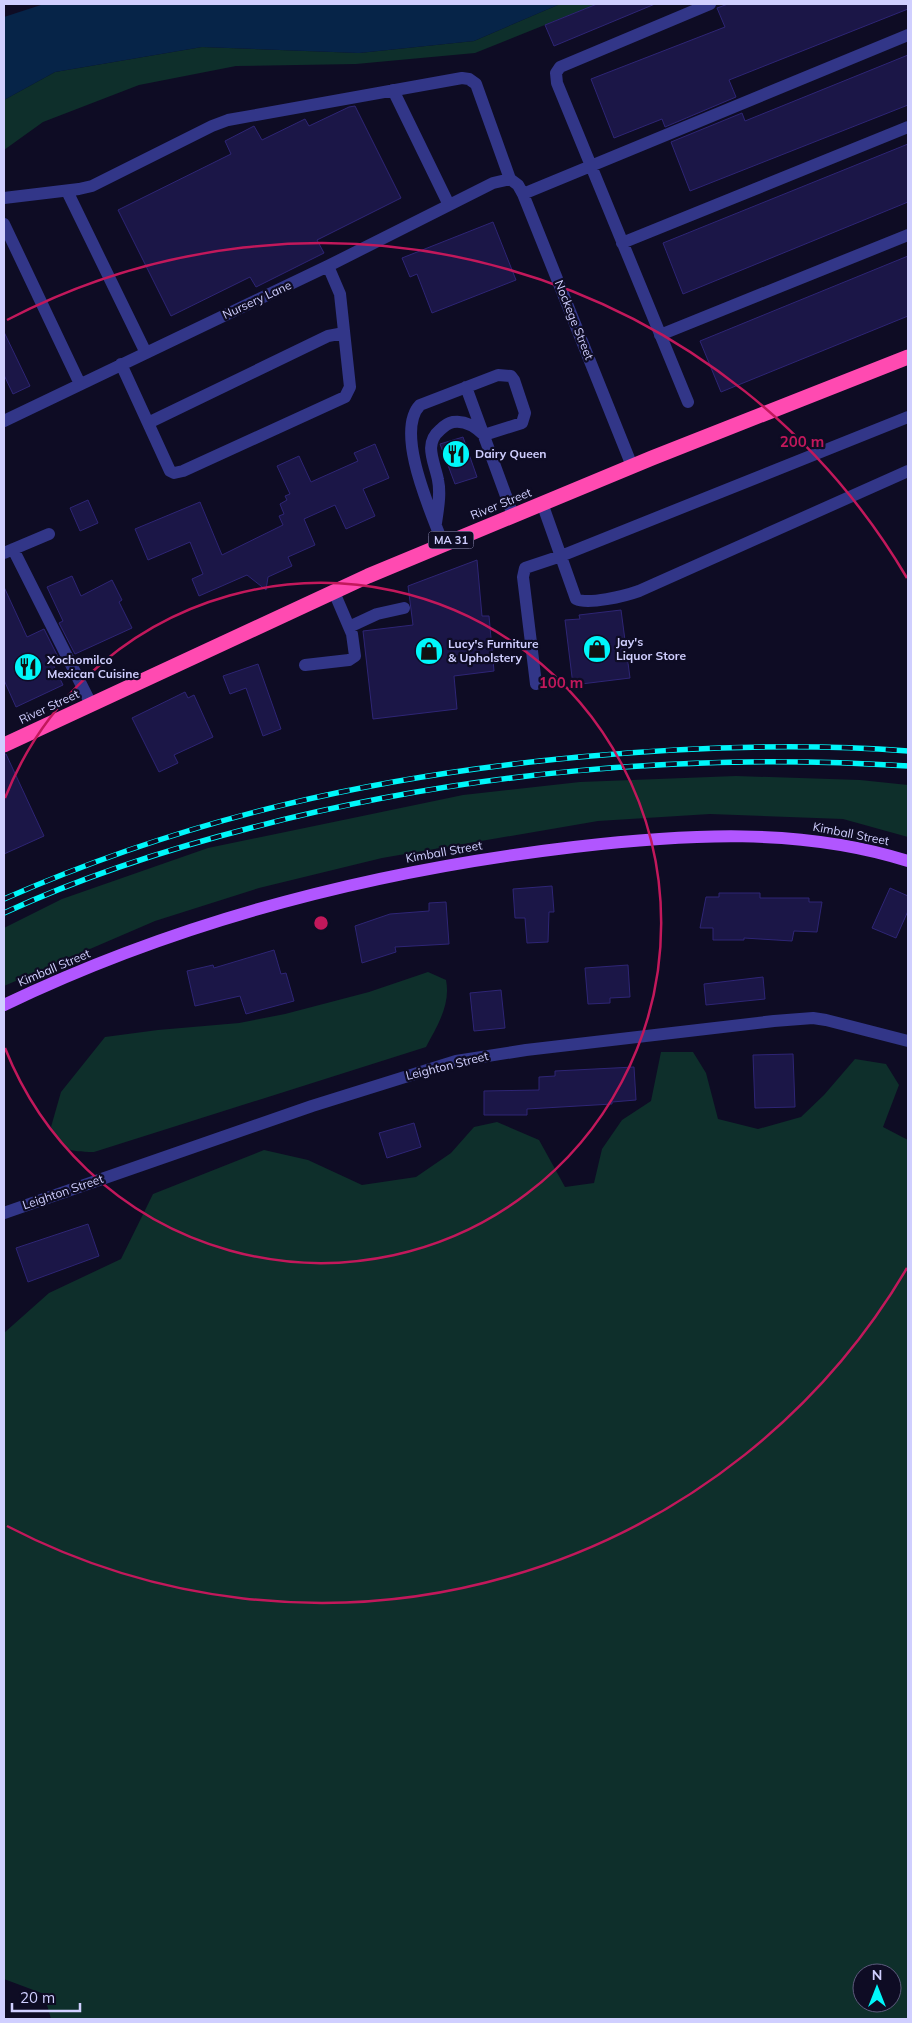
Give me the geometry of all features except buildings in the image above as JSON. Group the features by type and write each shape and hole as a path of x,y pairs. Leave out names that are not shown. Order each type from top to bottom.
{"highway":[{"name":"River Street","path":"4,743 443,544 632,466 908,358"}],"main road":[{"name":"Kimball Street","path":"4,1005 74,973 210,924 355,883 465,862 604,844 746,835 773,836 831,843 873,851 908,861"}],"street":[{"path":"688,402 557,83 557,69 710,4"},
{"path":"524,194 908,35"},
{"path":"4,198 67,191 92,186 220,122 462,78 473,81 476,84 510,179"},
{"path":"393,90 449,205"},
{"path":"622,243 908,127"},
{"name":"Nockege Street","path":"510,179 518,185 524,194 632,466"},
{"name":"Nursery Lane","path":"4,421 328,266 493,183 510,179"},
{"path":"67,191 146,353"},
{"path":"4,224 80,384"},
{"path":"660,335 908,235"},
{"path":"121,364 170,470 174,473 184,471 345,397 350,387 339,290 328,266"},
{"path":"148,422 328,336 344,333"},
{"path":"443,544 415,462 412,431 413,416 420,405 498,374 506,374 514,380 525,414 522,422 484,435"},
{"path":"466,387 513,515"},
{"path":"536,684 523,572 525,568 561,556 908,417"},
{"path":"436,523 439,481 431,455 432,439 448,423 457,422 470,424 484,435"},
{"path":"542,503 576,599 578,600 628,595 908,472"},
{"path":"50,534 9,551 91,704"},
{"path":"306,665 352,659 355,656 349,626 334,592"},
{"path":"349,626 377,614 404,608"},
{"name":"Leighton Street","path":"4,1213 312,1106 418,1072 484,1055 813,1018 908,1041"}],"green space":[{"path":"560,4 597,4 475,53 356,64 236,66 139,85 43,122 4,150 4,100 55,72 202,47 359,53 474,41"},
{"path":"736,776 860,780 908,785 908,837 843,819 710,814 598,821 382,858 259,888 155,921 4,986 4,928 62,899 208,848 463,795 580,782"},
{"path":"428,972 446,980 447,998 442,1015 426,1047 94,1152 77,1151 67,1148 51,1127 61,1092 105,1037 239,1023 285,1014 369,992"},
{"path":"661,1052 693,1052 706,1073 718,1119 758,1129 801,1117 824,1095 855,1059 886,1064 899,1085 883,1127 908,1140 908,2019 51,2019 44,1994 4,1979 4,1333 49,1293 121,1259 153,1194 264,1150 308,1160 362,1185 416,1177 451,1153 474,1127 497,1122 539,1140 565,1187 594,1183 602,1149 622,1120 651,1101"}],"water":[{"path":"44,4 560,4 474,41 359,53 202,47 55,72 4,100 4,17"}],"railway":[{"path":"4,899 74,870 214,823 286,804 430,776 504,765 661,751 743,747 826,747 908,751"},
{"path":"4,913 96,875 190,845 254,827 334,808 415,792 497,780 661,765 826,762 908,766"}],"place":[{"name":"Dairy Queen","path":"456,454"},
{"name":"Jay's Liquor Store","path":"597,649"},
{"name":"Lucy's Furniture & Upholstery","path":"429,651"},
{"name":"Xochomilco Mexican Cuisine","path":"28,667"}]}
